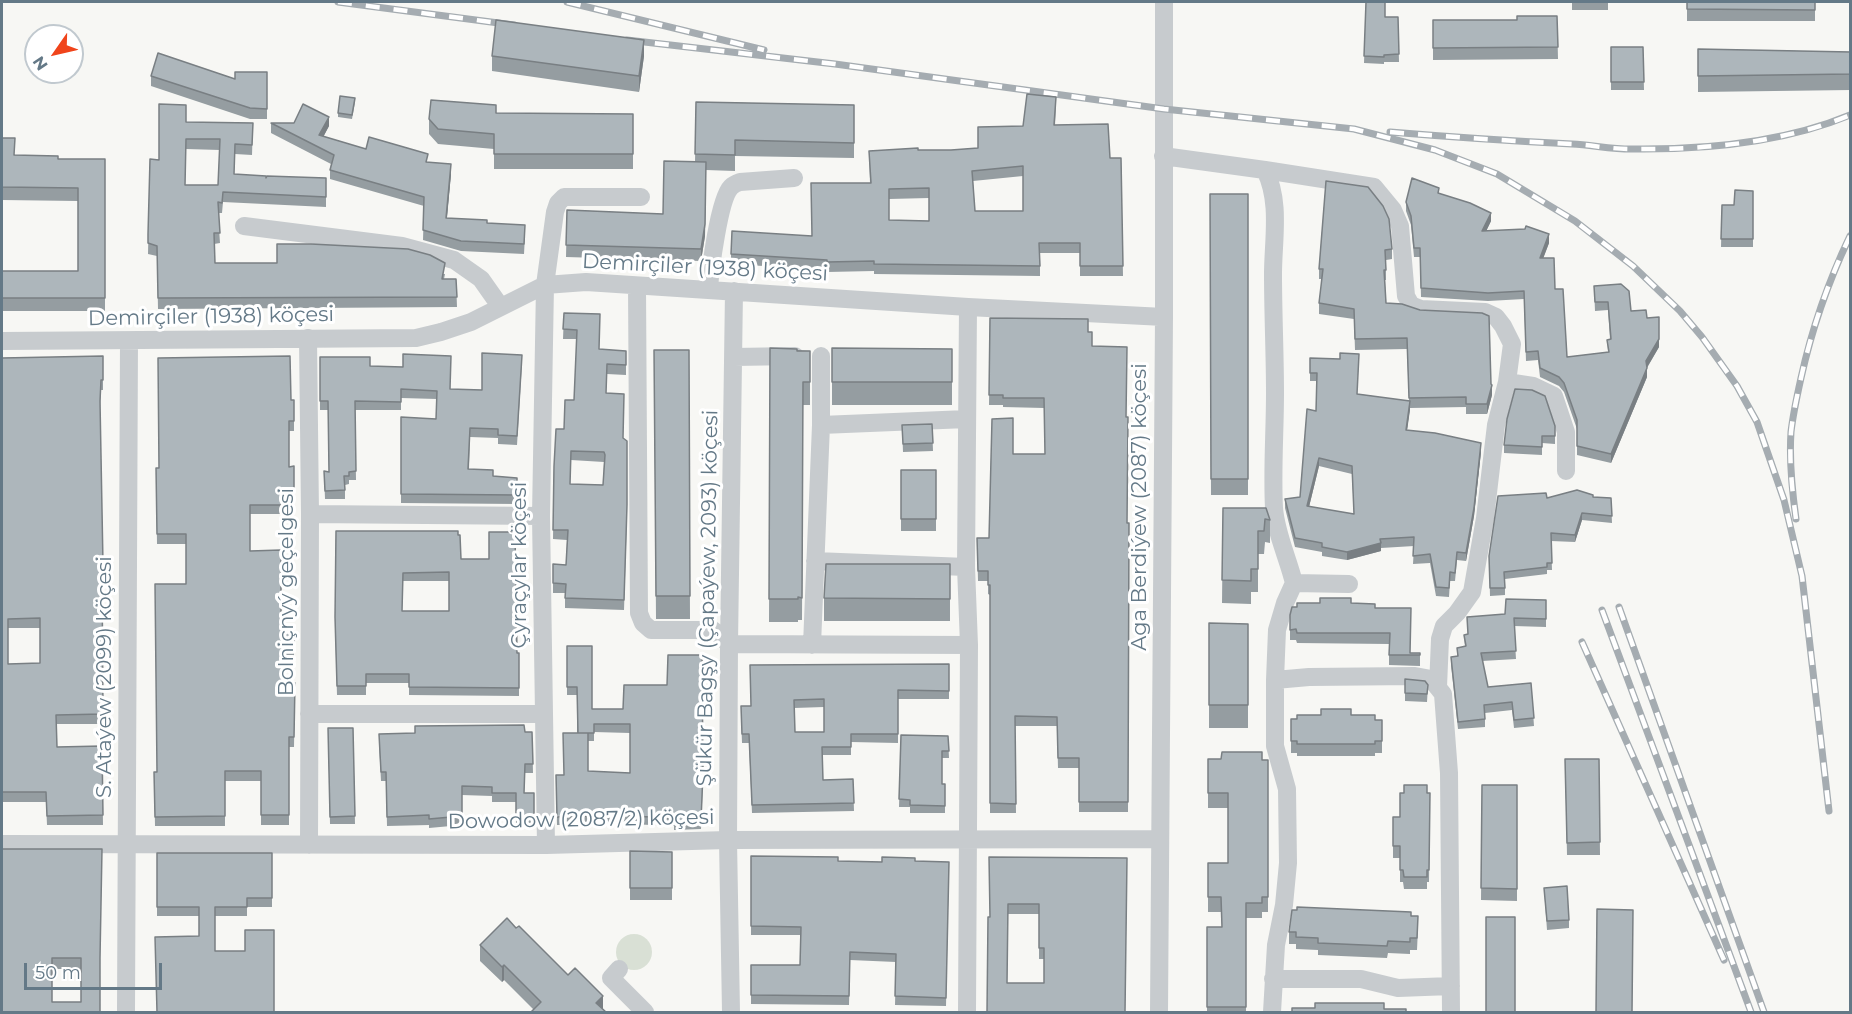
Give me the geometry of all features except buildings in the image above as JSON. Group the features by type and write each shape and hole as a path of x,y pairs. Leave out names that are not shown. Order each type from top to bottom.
{"street":[{"name":"Aga Berdiýew (2087) köçesi","path":"1159,1012 1164,2"},
{"path":"1163,156 1374,188 1393,210 1400,226 1406,296 1411,305 1421,309 1485,312 1496,317 1503,326 1512,344 1508,382 1496,425 1485,518 1472,592 1444,626 1440,639 1438,687"},
{"path":"1265,170 1272,184 1275,202 1274,510 1294,583 1277,630 1275,746 1287,789 1288,863 1284,905 1276,945 1272,1012"},
{"path":"709,290 710,265 726,196 732,186 740,182 794,178"},
{"name":"Çyraçylar köçesi","path":"546,845 541,516 545,285 555,212 558,203 564,197 641,197"},
{"path":"244,226 402,246 454,260 481,279 500,306"},
{"name":"Demirçiler (1938) köçesi","path":"2,341 416,338 471,322 545,285 586,282 968,307 1164,317"},
{"path":"637,286 639,613 643,623 651,630 713,630 729,644 969,645"},
{"name":"Şükür Bagşy (Çapaýew, 2093) köçesi","path":"731,1012 728,840 734,291"},
{"path":"967,1012 968,307"},
{"name":"Bolniçnyý geçelgesi","path":"308,338 309,845"},
{"name":"S. Ataýew (2099) köçesi","path":"126,1012 129,341"},
{"path":"734,357 827,356 821,425 812,645"},
{"path":"945,357 968,357"},
{"path":"1508,382 1533,386 1554,396 1566,432 1566,471"},
{"path":"821,425 967,419"},
{"path":"310,514 541,516"},
{"path":"815,561 966,567"},
{"path":"1294,583 1348,584"},
{"path":"1275,680 1309,677 1415,676 1431,679 1443,694 1449,773 1451,1012"},
{"path":"309,714 544,714"},
{"name":"Dowodow (2087/2) köçesi","path":"2,844 546,845 728,840 1160,839"},
{"path":"619,969 611,978 645,1012"},
{"path":"1273,979 1361,979 1398,988 1450,986"}],"shaded area":[{"path":"634,934 647,939 652,952 647,965 634,970 621,965 616,952 621,939"}],"railway":[{"path":"338,2 514,25"},
{"path":"567,2 764,50"},
{"path":"627,40 835,64 1164,109 1354,129 1435,150 1497,174 1575,221 1633,266 1680,311 1737,386 1757,422 1784,500 1802,576 1829,811"},
{"path":"1390,132 1624,149 1687,148 1771,138 1824,125 1850,115"},
{"path":"1796,519 1790,454 1795,405 1816,323 1850,236"},
{"path":"1619,607 1764,1012"},
{"path":"1602,610 1751,1012"},
{"path":"1582,642 1724,960"}]}
